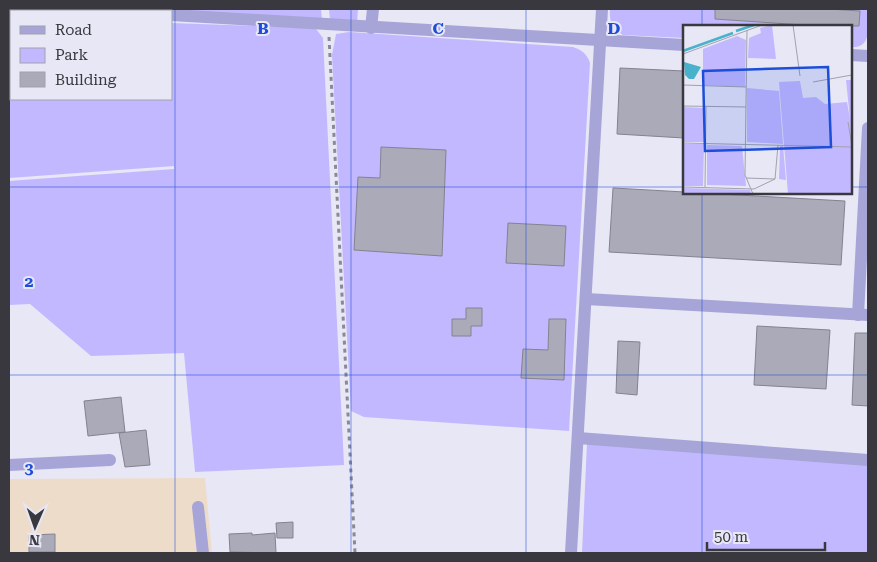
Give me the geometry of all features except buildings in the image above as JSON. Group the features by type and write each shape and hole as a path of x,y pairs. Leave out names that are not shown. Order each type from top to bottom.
{"street":[{"path":"60,9 84,10"},
{"path":"371,28 372,9"},
{"path":"571,553 602,9"},
{"path":"172,14 371,28 683,46"},
{"path":"852,55 868,56"},
{"path":"586,299 863,315 868,128"},
{"path":"578,438 868,460"},
{"path":"9,465 110,460"},
{"path":"198,507 202,553"}],"path":[{"path":"328,24 355,553"}],"shaded area":[{"path":"205,478 212,553 9,553 9,479"}],"green space":[{"path":"9,9 159,9 10,10 10,100 172,100 172,23 316,29 323,38 344,465 195,472 184,353 91,356 30,304 9,305 9,181 174,169 174,166 9,178"},
{"path":"159,9 321,9 322,20"},
{"path":"329,9 358,9 357,22 330,20"},
{"path":"610,9 868,9 868,34 863,44 858,47 852,47 852,25 683,25 683,38 623,35 616,30 610,17"},
{"path":"349,32 573,47 586,55 590,63 569,431 364,417 351,411 332,55 336,34"},
{"path":"587,443 868,464 868,553 582,553"}]}
